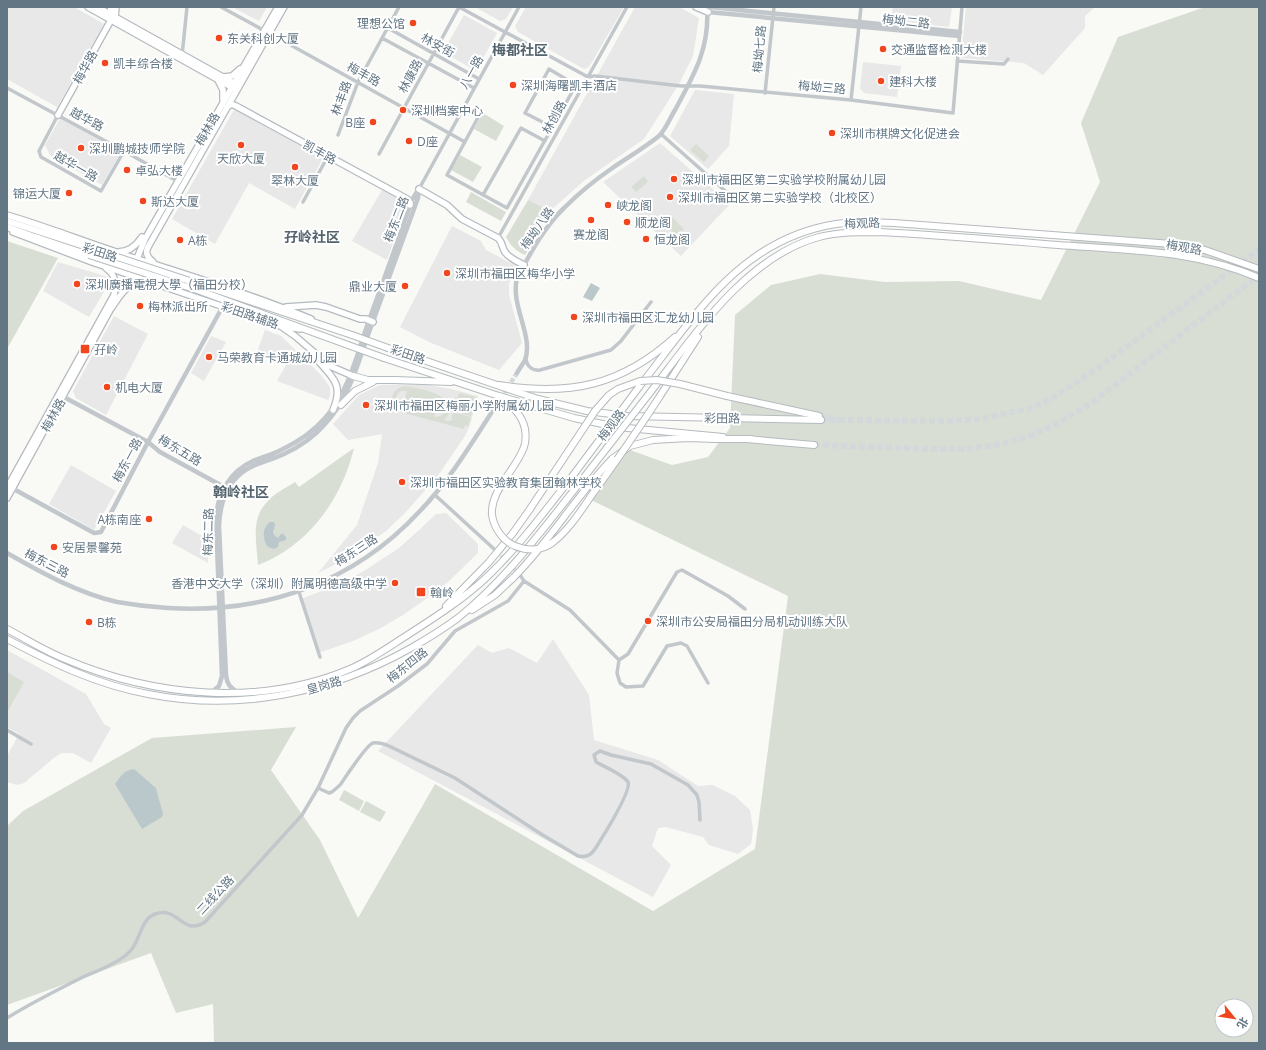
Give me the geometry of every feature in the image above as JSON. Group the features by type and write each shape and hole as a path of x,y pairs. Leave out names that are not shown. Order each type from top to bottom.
{"main road":[{"path":"88,7 112,17"},
{"path":"97,7 235,87"},
{"name":"梅华路","path":"111,7 112,17"},
{"name":"梅华路","path":"58,116 116,7"},
{"name":"梅林路","path":"156,264 148,257 146,250 225,105 267,32 278,7"},
{"name":"梅林路","path":"235,87 248,59 284,7"},
{"path":"696,7 708,9"},
{"path":"219,77 232,76 248,59"},
{"path":"219,77 225,105"},
{"name":"凯丰路","path":"225,105 231,104 236,106 407,199 410,206"},
{"name":"梅林路","path":"135,276 137,258 143,243 177,182 225,105"},
{"path":"419,189 447,205 462,219 498,238 502,242 506,254 524,265"},
{"name":"彩田路辅路","path":"7,215 282,307 343,331"},
{"path":"115,252 127,251 135,246 156,220"},
{"path":"7,221 61,233"},
{"name":"彩田路","path":"7,221 90,252 201,288 343,331 388,348 555,404 574,408 607,414 628,416 820,418 680,384 657,380 640,381 618,389 609,395 595,411 530,509 513,533 489,562 434,618"},
{"name":"梅观路","path":"571,478 714,292 734,272 766,249 783,240 812,229 853,222 894,223 1172,244 1205,250 1259,269"},
{"name":"彩田路辅路","path":"7,228 34,241 150,282 280,326 313,332"},
{"name":"彩田路","path":"7,228 40,239 90,252"},
{"name":"梅观路","path":"578,485 733,290 752,274 803,242 820,237 858,232 903,233 1170,253 1217,263 1259,278"},
{"path":"121,271 125,270 129,264 125,255"},
{"name":"梅林路","path":"101,265 112,273 115,278 116,286 109,310"},
{"name":"梅林路","path":"7,498 9,487 109,310 128,286 139,281 150,282"},
{"name":"彩田路","path":"201,288 384,358 499,396 574,418 611,426 814,445"},
{"path":"282,307 316,305 371,321"},
{"path":"499,396 513,406 521,417 526,429 524,446 498,492 494,501 492,517 499,533 512,544 523,548 538,549 552,543 566,530 660,396 716,310"},
{"path":"499,385 553,390 584,386 607,379 631,369 655,354 676,336 693,318"},
{"path":"280,326 295,336 330,366 365,380 458,382"},
{"path":"316,355 332,376 337,386 338,396 332,410"},
{"path":"341,405 355,391 379,380"},
{"path":"458,618 495,595 517,576 596,477 612,459 630,446 653,440 688,438 751,439"},
{"name":"皇岗路","path":"7,629 64,659 108,675 151,686 211,693 239,693 282,689 306,684 338,674 367,660 434,618 475,588 519,543 571,478"},
{"name":"皇岗路","path":"7,639 64,668 94,680 148,694 179,699 208,701 262,698 290,694 340,681 379,665 458,618 510,570 578,485"}],"street":[{"path":"182,57 187,7"},
{"name":"梅丰路","path":"221,7 465,142"},
{"name":"林丰路","path":"338,135 358,82 399,7"},
{"path":"459,7 588,77"},
{"name":"林康路","path":"379,154 459,7"},
{"name":"八一路","path":"419,189 519,7"},
{"name":"林创路","path":"498,238 628,7"},
{"name":"梅坳七路","path":"765,93 774,7"},
{"path":"851,100 861,7"},
{"path":"962,7 957,61 1004,64 1008,59"},
{"name":"梅坳二路","path":"708,9 959,34"},
{"name":"梅坳八路","path":"526,359 527,343 515,292 517,278 549,225 565,207 611,169 661,134 689,85 704,50 708,24 708,9"},
{"name":"林安街","path":"388,28 479,79"},
{"name":"林安街","path":"382,38 474,88"},
{"name":"梅坳三路","path":"588,77 595,76 681,86 689,85 851,100 953,113 957,61"},
{"path":"481,112 447,175 508,208 576,85 549,69 525,112 552,127"},
{"name":"越华路","path":"7,88 124,151 177,182"},
{"name":"越华一路","path":"58,116 39,151 41,157 101,191 124,151"},
{"path":"483,194 521,128 545,141"},
{"path":"661,134 732,197"},
{"path":"303,202 328,156"},
{"name":"梅东二路","path":"371,321 410,206 419,189"},
{"name":"梅东二路","path":"226,488 249,468 284,454 306,441 324,426 341,405 418,198 419,189"},
{"path":"526,359 530,368 540,370 608,351 618,344 650,302"},
{"name":"梅东一路","path":"9,487 94,533 101,532 148,442 223,306"},
{"path":"517,373 526,359"},
{"name":"梅东二路","path":"239,693 229,687 226,680 216,515 219,499 230,479 242,467 252,461 276,453 295,443 315,428 332,410 341,396 351,375"},
{"name":"梅东五路","path":"61,395 148,442 160,452 226,488"},
{"name":"梅东三路","path":"7,553 54,579 117,602 168,608 221,608 258,603 299,592 337,574 367,556 418,513 435,495 454,469 497,404"},
{"path":"435,495 493,548"},
{"path":"708,683 687,646 681,643 666,646 643,686 626,687 620,683 617,673 619,660 628,654 677,572 682,570 728,596 745,609"},
{"path":"517,576 570,610 619,660"},
{"name":"梅东四路","path":"318,788 349,723 360,711 398,686 427,664 455,631 503,605 511,598 524,581"},
{"path":"299,592 320,657"},
{"name":"梅东二路","path":"211,693 219,686 222,676 221,608"},
{"path":"445,627 455,631"},
{"path":"7,730 31,744"},
{"path":"318,788 329,792 336,789 368,747 374,742 379,743 389,746 455,778 541,834 578,856 583,857 588,856 597,846 625,796 628,787 628,783 623,777 596,762 594,755 600,752 651,764 688,785 697,795 700,820"},
{"name":"二线公路","path":"7,1018 66,985 121,959 132,949 139,938 144,923 147,918 152,915 160,912 167,912 173,914 184,923 193,927 205,922 302,815 318,788"}],"shaded area":[{"path":"7,7 74,7 104,24 57,107 7,79"},
{"path":"232,7 267,7 259,21"},
{"path":"475,7 513,7 506,19 500,21"},
{"path":"526,7 624,7 589,67 584,69 518,32 515,26"},
{"path":"635,7 679,7 699,18 693,56 679,84 644,139 585,180 550,211 528,200"},
{"path":"893,7 952,7 949,27 891,20"},
{"path":"966,7 1095,7 1085,16 1085,28 1043,75 1024,63 961,58"},
{"path":"1205,7 1259,7 1259,1043 214,1043 213,1004 176,1013 151,953 7,1005 7,826 23,811 152,738 296,727 271,770 320,840 358,918 435,784 653,911 755,849 788,596 589,499 627,449 672,465 708,457 730,428 735,315 771,285 820,274 885,282 959,281 1041,300 1100,182 1081,123 1118,37"},
{"path":"464,15 497,33 476,71 443,52"},
{"name":"建科大楼","path":"863,62 901,66 897,97 864,93 860,88"},
{"path":"695,90 734,94 729,146 708,169 670,136"},
{"path":"235,108 321,155 322,160 295,209 249,183 215,244 172,219"},
{"path":"483,113 504,126 496,141 474,129"},
{"name":"深圳鹏城技师学院","path":"61,117 121,152 102,185 50,155 45,145"},
{"name":"深圳市福田区第二实验学校（北校区）","path":"660,143 730,204 681,256 603,182"},
{"path":"696,144 709,156 704,162 690,150"},
{"path":"460,155 482,167 473,182 451,170"},
{"path":"644,176 648,182 636,192 631,187"},
{"path":"382,190 404,202 405,209 387,260 352,241"},
{"path":"471,192 506,212 501,221 466,202"},
{"path":"528,200 550,211 525,255 514,248 506,237"},
{"path":"671,216 684,229 677,236 664,224"},
{"path":"452,226 481,241 486,250 518,267 509,283 509,295 522,343 499,370 429,342 400,327"},
{"path":"7,241 58,258 7,349"},
{"name":"深圳廣播電視大學（福田分校）","path":"58,262 112,278 89,317 43,291"},
{"path":"591,283 600,288 592,301 583,297"},
{"path":"114,316 148,334 106,415 76,398 73,391"},
{"path":"265,330 281,336 321,375 330,387 330,396 328,400 277,381 287,363 257,352"},
{"name":"马荣教育卡通城幼儿园","path":"211,336 226,342 204,381 191,373"},
{"name":"深圳市福田区实验教育集团翰林学校","path":"421,384 451,389 478,396 470,425 465,436 437,477 404,514 386,531 342,561 318,573 357,525 378,463 382,434 348,440 333,424 359,395 380,385"},
{"path":"405,386 421,389 439,395 450,405 450,412 444,420 451,421 453,412 471,417 468,426 465,425 464,429 385,408 386,404 393,406 392,399 394,393 401,387","holes":["400,391 407,391 402,408 396,403 396,398","439,399 445,403 446,410 441,416 434,417"]},
{"path":"459,393 476,397 473,406 456,402"},
{"path":"456,402 473,407 471,416 453,411"},
{"path":"354,448 341,485 332,502 320,518 307,533 292,546 276,557 258,565 256,524 258,516 267,502 277,493 295,482 299,487"},
{"path":"71,465 116,491 94,530 49,504"},
{"name":"香港中文大学（深圳）附属明德高级中学","path":"446,513 478,544 478,553 448,582 403,615 379,629 353,641 318,653 301,599 340,584 364,571 399,548 436,514"},
{"path":"270,522 274,522 275,525 273,532 274,535 278,538 282,533 286,537 286,540 279,542 278,547 274,549 268,547 264,537 265,527"},
{"path":"183,525 207,539 208,563 172,543"},
{"path":"553,639 589,695 594,740 658,760 698,786 713,785 735,796 750,810 753,829 751,844 738,854 709,845 703,837 666,827 658,828 652,846 671,865 653,897 378,751 478,645 492,653 509,648 537,663"},
{"path":"7,650 86,694 104,724 111,728 91,763 73,753 62,753 24,783 17,785 7,782 7,756 19,734 7,727"},
{"path":"7,672 24,682 8,711 7,711"},
{"path":"134,769 156,788 163,814 162,817 142,829 115,784 125,772"},
{"path":"344,790 364,801 359,811 339,800"},
{"path":"366,801 386,812 380,822 360,812"}],"tunnel":[{"path":"821,420 946,421 980,419 1028,409 1051,399 1092,372 1259,250"},
{"path":"814,445 964,449 996,445 1028,437 1060,422 1094,401 1259,275"},
{"path":"497,404 517,373"},
{"path":"819,416 846,421"},
{"path":"493,548 519,574"}],"place":[{"name":"理想公馆","path":"413,23"},
{"name":"东关科创大厦","path":"219,38"},
{"name":"交通监督检测大楼","path":"883,49"},
{"name":"凯丰综合楼","path":"105,63"},
{"name":"建科大楼","path":"881,81"},
{"name":"深圳海曙凯丰酒店","path":"513,85"},
{"name":"深圳档案中心","path":"403,110"},
{"name":"B座","path":"373,122"},
{"name":"深圳市棋牌文化促进会","path":"832,133"},
{"name":"D座","path":"409,141"},
{"name":"天欣大厦","path":"241,145"},
{"name":"深圳鹏城技师学院","path":"81,148"},
{"name":"翠林大厦","path":"295,167"},
{"name":"卓弘大楼","path":"127,170"},
{"name":"深圳市福田区第二实验学校附属幼儿园","path":"674,179"},
{"name":"锦运大厦","path":"69,193"},
{"name":"深圳市福田区第二实验学校（北校区）","path":"670,197"},
{"name":"斯达大厦","path":"143,201"},
{"name":"峡龙阁","path":"608,205"},
{"name":"赛龙阁","path":"591,220"},
{"name":"顺龙阁","path":"627,222"},
{"name":"恒龙阁","path":"646,239"},
{"name":"A栋","path":"180,240"},
{"name":"深圳市福田区梅华小学","path":"447,273"},
{"name":"深圳廣播電視大學（福田分校）","path":"77,284"},
{"name":"鼎业大厦","path":"405,286"},
{"name":"梅林派出所","path":"140,306"},
{"name":"深圳市福田区汇龙幼儿园","path":"574,317"},
{"name":"孖岭","path":"85,349"},
{"name":"马荣教育卡通城幼儿园","path":"209,357"},
{"name":"机电大厦","path":"107,387"},
{"name":"深圳市福田区梅丽小学附属幼儿园","path":"366,405"},
{"name":"深圳市福田区实验教育集团翰林学校","path":"402,482"},
{"name":"A栋南座","path":"149,519"},
{"name":"安居景馨苑","path":"54,547"},
{"name":"香港中文大学（深圳）附属明德高级中学","path":"395,583"},
{"name":"翰岭","path":"421,592"},
{"name":"深圳市公安局福田分局机动训练大队","path":"648,621"},
{"name":"B栋","path":"89,622"}],"district":[{"name":"梅都社区","path":"520,49"},
{"name":"孖岭社区","path":"312,236"},
{"name":"翰岭社区","path":"241,491"}]}
